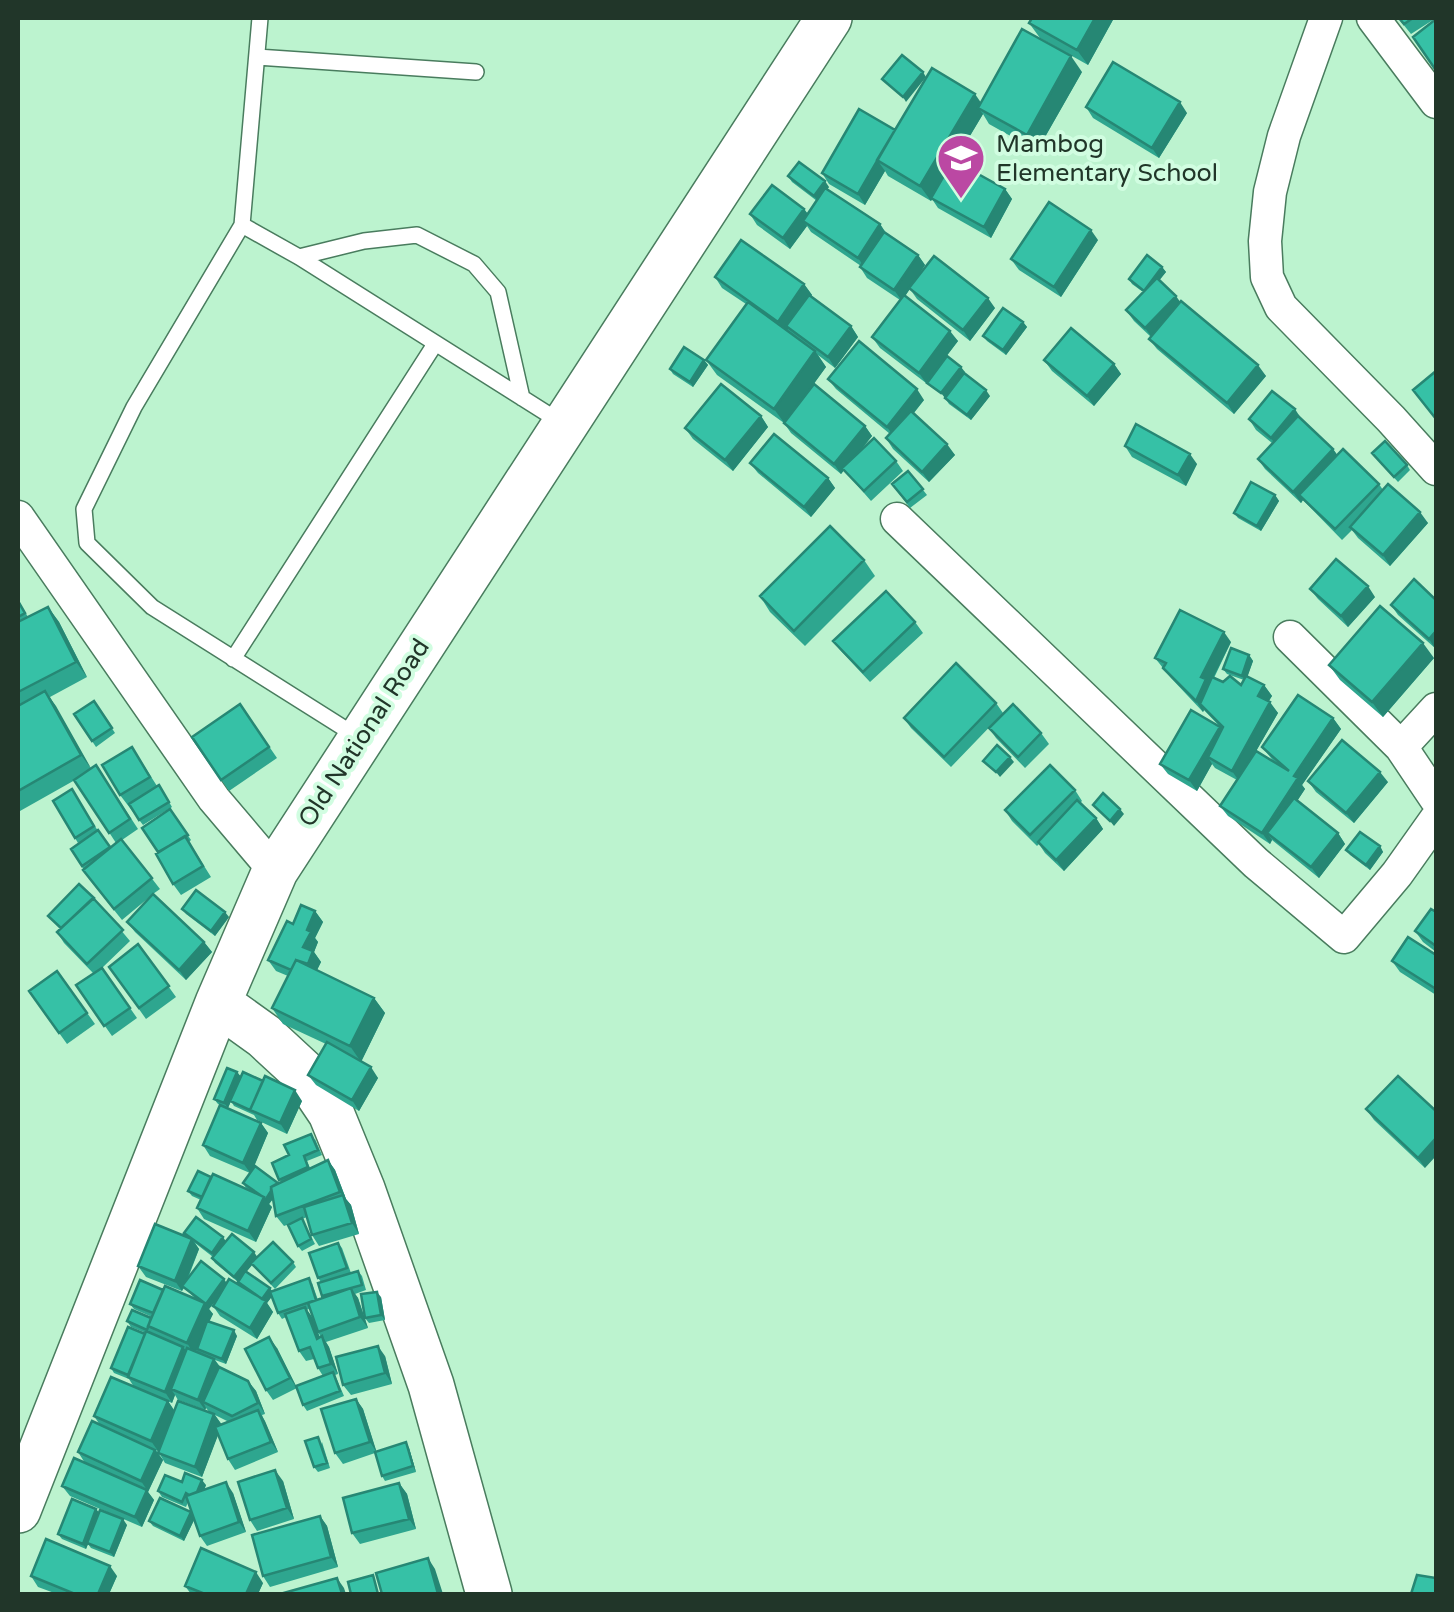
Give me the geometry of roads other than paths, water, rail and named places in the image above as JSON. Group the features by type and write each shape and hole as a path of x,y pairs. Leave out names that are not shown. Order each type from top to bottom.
{"main road":[{"name":"Old National Road","path":"18,1510 218,1002 275,872 829,18"},
{"path":"218,1002 264,1036 304,1073 330,1113 362,1189 431,1386 489,1594"}],"street":[{"path":"1326,18 1284,136 1270,192 1265,241 1267,277 1281,307 1436,470"},
{"path":"1374,18 1436,102"},
{"path":"18,517 214,798 275,872"},
{"path":"898,518 1256,863 1344,937 1397,874 1436,819"},
{"path":"1290,637 1401,747 1436,798"},
{"path":"1401,747 1436,709"}],"lane":[{"path":"260,18 242,224 134,407 84,510 87,543 152,607 361,739"},
{"path":"257,57 476,72"},
{"path":"242,224 565,424"},
{"path":"299,258 364,241 417,235 474,264 498,292 522,398"},
{"path":"233,659 435,344"}],"place":[{"name":"Mambog Elementary School","path":"961,200"}]}
